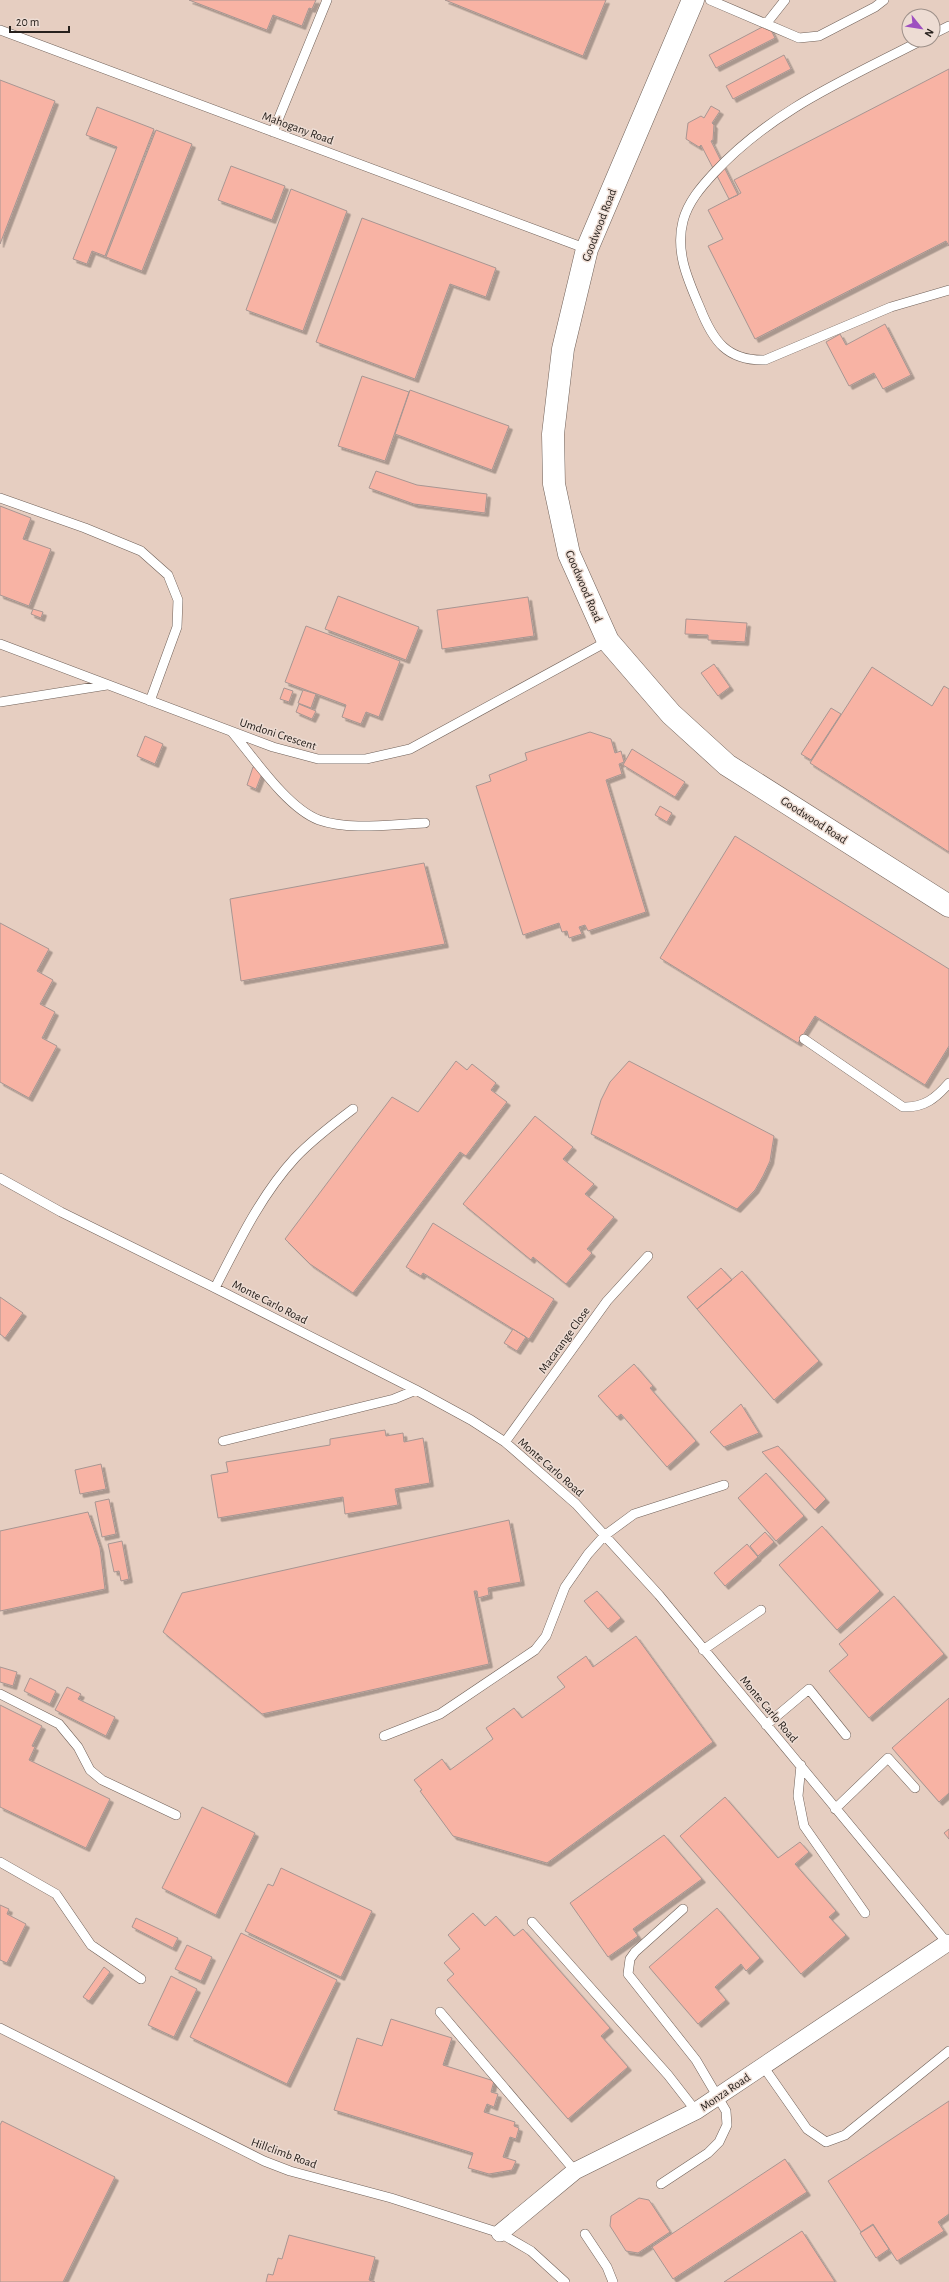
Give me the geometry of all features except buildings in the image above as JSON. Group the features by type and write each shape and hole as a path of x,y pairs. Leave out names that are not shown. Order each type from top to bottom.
{"street":[{"name":"Goodwood Road","path":"693,0 587,249 563,349 552,434 554,484 569,554 608,641 671,714 727,765 949,906"},
{"name":"Monza Road","path":"500,2233 575,2171 696,2111 948,1944"}],"lane":[{"path":"273,132 327,0"},
{"path":"710,0 800,38 819,36 875,7 884,0"},
{"path":"766,24 785,0"},
{"name":"Mahogany Road","path":"0,30 587,249"},
{"path":"907,48 789,110 766,125 733,152 701,187 689,206 683,222 681,248 682,266 701,311 716,338 728,352 751,360 765,360 891,307 949,290"},
{"path":"0,498 85,528 142,551 168,575 178,600 177,627 150,700"},
{"name":"Umdoni Crescent","path":"0,644 273,747 318,759 366,759 410,749 608,641"},
{"path":"0,702 109,685"},
{"path":"231,731 288,799 305,813 320,820 361,826 425,823"},
{"path":"804,1039 903,1107 915,1108 925,1104 940,1094 949,1083"},
{"path":"215,1288 257,1210 276,1181 295,1158 353,1109"},
{"name":"Monte Carlo Road","path":"0,1178 61,1212 416,1390 472,1420 505,1442 576,1504 659,1595 948,1944"},
{"name":"Macarange Close","path":"505,1442 607,1300 648,1256"},
{"path":"223,1441 394,1399 416,1390"},
{"path":"384,1736 440,1714 536,1650 546,1636 565,1587 588,1554 604,1536 634,1514 724,1485"},
{"path":"703,1650 761,1610"},
{"path":"766,1725 809,1689 846,1735"},
{"path":"0,1694 59,1724 78,1747 90,1770 102,1780 176,1815"},
{"path":"835,1809 888,1758 915,1788"},
{"path":"801,1765 798,1796 804,1826 865,1914"},
{"path":"0,1862 56,1894 91,1945 110,1960 140,1979"},
{"path":"661,2184 720,2142 727,2125 726,2111 696,2060 628,1974 630,1959 635,1952 683,1909"},
{"path":"532,1922 668,2075 696,2111"},
{"path":"440,2012 575,2171"},
{"name":"Hillclimb Road","path":"0,2028 264,2161 290,2171 391,2198 500,2233 531,2251 564,2282"},
{"path":"763,2066 807,2129 826,2142 845,2135 949,2051"},
{"path":"585,2234 607,2267 613,2282"}],"shaded area":[{"path":"0,0 949,0 949,2282 0,2282"}]}
